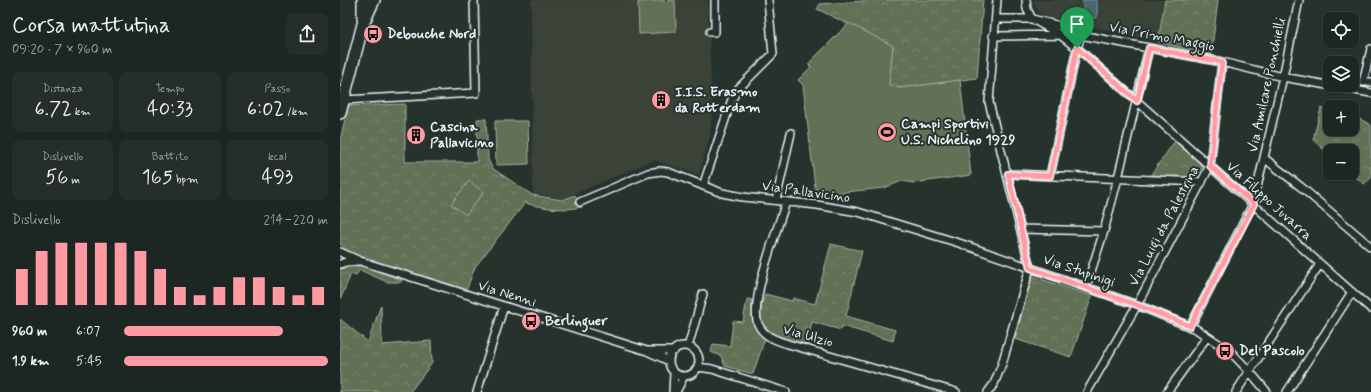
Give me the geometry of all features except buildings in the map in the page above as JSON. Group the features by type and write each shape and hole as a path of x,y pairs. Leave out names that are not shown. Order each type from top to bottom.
{"main road":[{"path":"363,0 363,24"},
{"path":"340,113 363,24 374,0"}],"street":[{"path":"343,100 476,93 474,0"},
{"path":"710,32 716,32 715,0"},
{"path":"703,186 732,99 738,90 772,54 768,0"},
{"name":"Via Stupinigi","path":"997,0 989,102 1030,268 1137,305 1190,326 1231,352 1267,392"},
{"path":"1026,0 1027,9 1032,18"},
{"name":"Via Amilcare Ponchielli","path":"1190,326 1254,204 1283,77 1298,0"},
{"name":"Via Primo Maggio","path":"996,19 1032,18 1076,30 1081,34 1222,62 1283,77 1371,93"},
{"name":"Via Filippo Juvarra","path":"1032,18 1059,34 1077,48 1371,309"},
{"path":"993,36 1081,34 1050,176"},
{"path":"1086,287 1104,231 1118,178 1149,48"},
{"path":"1367,82 1371,49"},
{"name":"Via Luigi da Palestrina","path":"1087,392 1137,305 1210,166 1222,62"},
{"path":"776,200 791,133"},
{"path":"1264,158 1310,194 1371,247"},
{"name":"Via Pallavicino","path":"580,202 648,173 668,172 722,193 817,205 858,212 959,243 1030,268"},
{"path":"1008,174 1202,182"},
{"name":"Via Ulzio","path":"786,202 763,273 758,294 757,319 758,324 764,333 772,339 788,344 956,392"},
{"path":"1020,229 1104,231"},
{"name":"Via Nenni","path":"340,247 360,261"},
{"name":"Via Nenni","path":"340,252 360,261 453,291 647,351 669,361"},
{"name":"Via Nenni","path":"340,259 360,261"},
{"name":"Via Nenni","path":"340,264 360,261"},
{"path":"1236,392 1320,264"},
{"path":"988,392 994,384 1002,364 1030,268"},
{"path":"1287,392 1352,292"},
{"path":"688,347 703,294"},
{"path":"477,392 504,306"},
{"path":"1167,392 1207,336"},
{"path":"688,347 695,351 698,356 698,364 690,375 679,375 674,372 670,366 670,356 679,348 688,347"},
{"name":"Via Nenni","path":"647,351 674,351"},
{"path":"698,364 786,392"},
{"path":"673,392 674,372"},
{"path":"676,392 684,376"}],"shaded area":[{"path":"531,0 708,0 712,114 710,136 699,175 654,160 562,199 533,194"},
{"path":"1032,0 1165,0 1158,42 1040,15"}],"green space":[{"path":"675,0 676,32 639,34 638,2"},
{"path":"863,0 983,0 977,78 900,88 888,85 893,46 817,9 820,4"},
{"path":"1165,0 1218,0 1211,56 1158,42"},
{"name":"Campi Sportivi U.S. Nichelino 1929","path":"849,23 893,46 889,85 900,88 960,80 971,175 914,183 902,181 884,188 816,195 803,85 798,80 811,67 808,64"},
{"path":"405,104 405,162 477,162 477,119 486,119 488,159 492,168 532,195 562,200 575,195 582,207 567,209 525,203 475,267 466,291 361,258 350,253 340,244 340,141 348,106"},
{"path":"1321,108 1323,108 1323,136 1359,136 1359,119 1371,125 1371,178 1364,184 1359,180 1359,144 1323,144 1323,149 1313,140"},
{"path":"495,121 528,121 529,164 496,165"},
{"path":"1175,141 1203,166 1196,179 1150,176"},
{"path":"469,181 484,192 466,215 451,204"},
{"path":"831,244 862,251 846,316 895,330 893,341 842,326 841,330 812,322 807,345 778,336 766,328 762,322 760,313 765,294 792,301 793,298 815,304"},
{"path":"362,265 402,280 401,282 387,282 360,270 356,275 351,274 340,300 340,269"},
{"path":"1032,276 1092,296 1071,357 1015,339"},
{"path":"747,299 752,300 753,321 757,329 765,338 753,374 725,366 721,356 711,352 713,344 730,346 733,321 743,322"},
{"path":"381,305 382,345 431,341 432,363 410,392 340,392 340,319 368,342"}],"water":[{"path":"1083,0 1097,0 1097,18 1083,18"}],"place":[{"name":"Debouche Nord","path":"373,34"},
{"name":"I.I.S. Erasmo da Rotterdam","path":"661,100"},
{"name":"Campi Sportivi U.S. Nichelino 1929","path":"887,132"},
{"name":"Cascina Pallavicino","path":"416,135"},
{"name":"Berlinguer","path":"531,321"},
{"name":"Del Pascolo","path":"1225,351"}],"route":[{"path":"1077,48 1137,101 1149,48 1222,62 1210,166 1254,204 1190,326 1137,305 1030,268 1008,174 1050,176 1077,48"}]}
